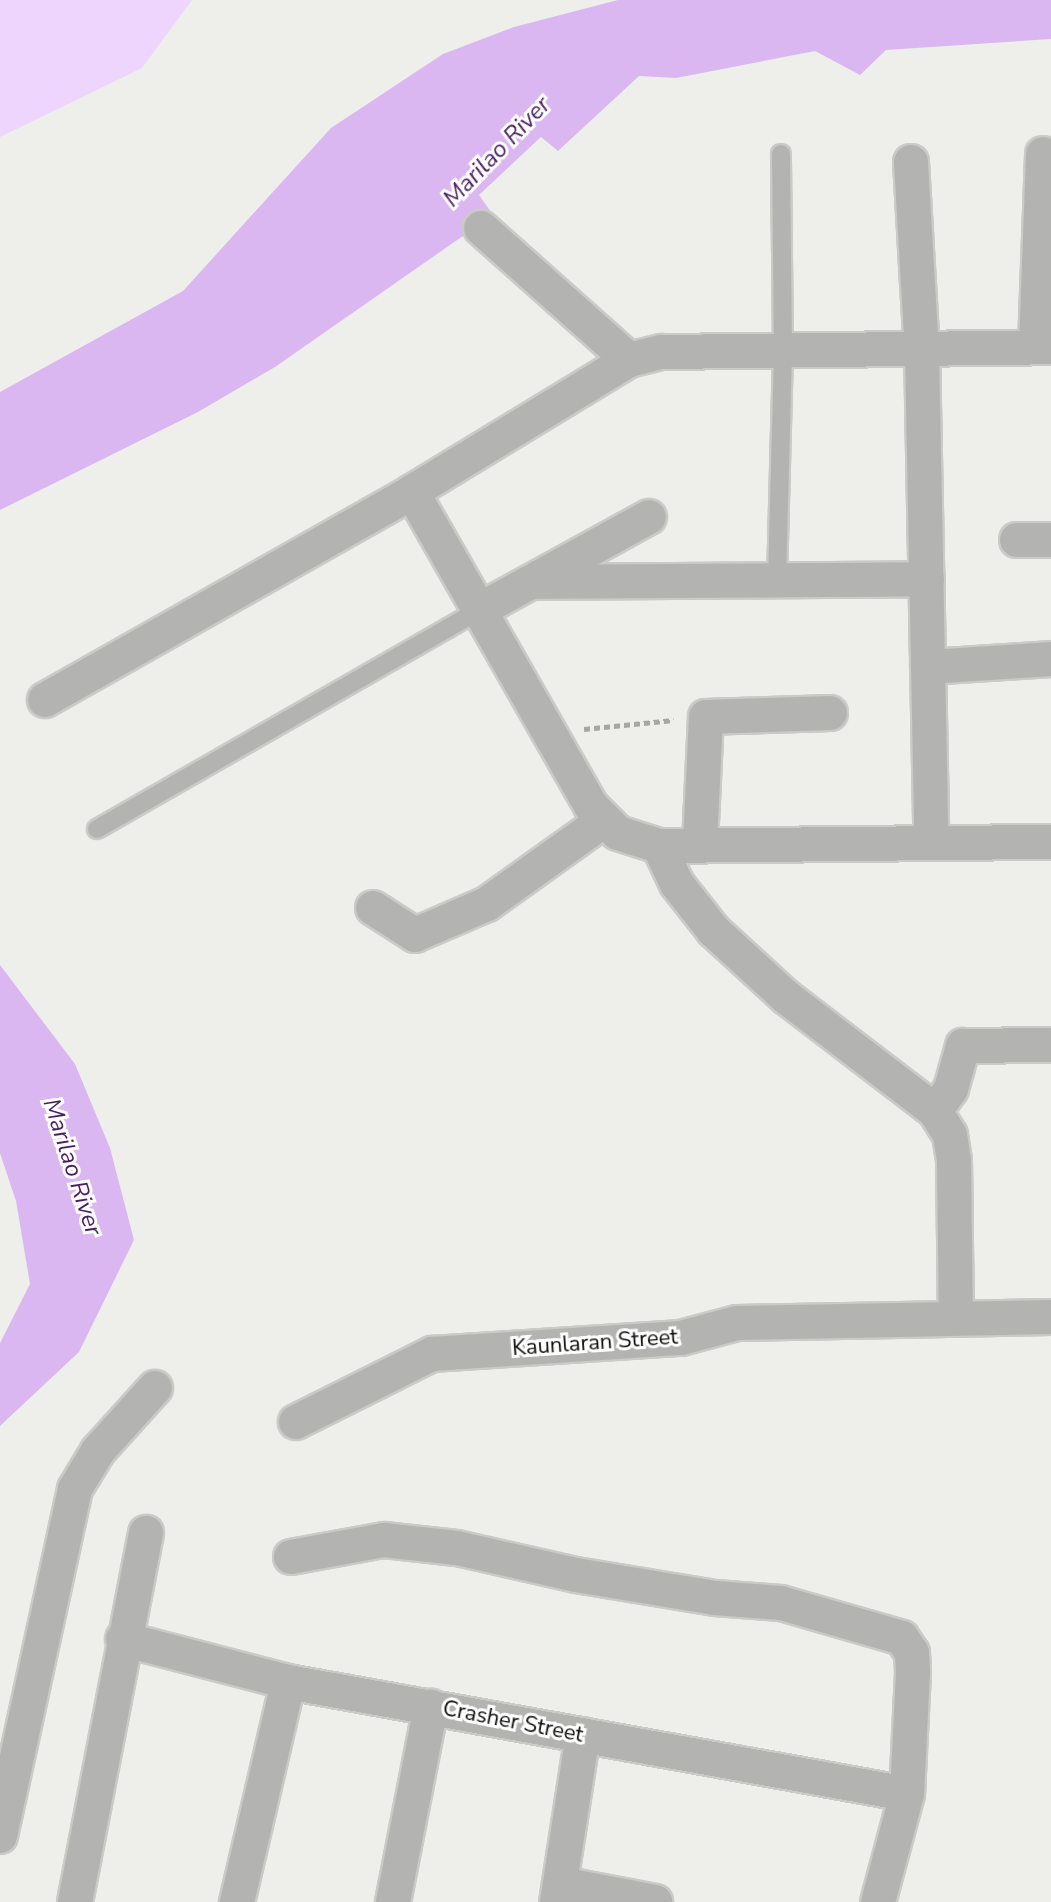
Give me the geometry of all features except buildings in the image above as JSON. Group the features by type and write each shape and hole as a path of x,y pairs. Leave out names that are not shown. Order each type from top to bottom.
{"street":[{"path":"45,700 412,492 629,360 662,352 1044,346 1043,154"},
{"path":"911,162 922,350 931,840"},
{"path":"481,228 629,360"},
{"path":"412,492 478,611 603,821 635,841 659,846 931,840 1051,842"},
{"path":"478,611 649,517"},
{"path":"1017,540 1051,540"},
{"path":"534,582 927,579"},
{"path":"928,667 1051,659"},
{"path":"700,844 706,717 830,713"},
{"path":"373,908 415,935 487,904 603,821"},
{"path":"659,846 677,884 714,931 786,997 935,1111 950,1135 954,1160 956,1318"},
{"path":"935,1111 951,1089 963,1046 1051,1045"},
{"name":"Kaunlaran Street","path":"296,1422 432,1354 681,1338 737,1323 1051,1317"},
{"path":"0,1836 75,1489 98,1451 155,1388"},
{"path":"75,1902 123,1639 146,1533"},
{"path":"291,1557 384,1540 457,1548 576,1575 715,1598 781,1603 902,1638 912,1653 913,1672 907,1794 878,1902"},
{"name":"Crasher Street","path":"123,1639 288,1682 907,1794"},
{"path":"237,1902 288,1682"},
{"path":"393,1902 431,1707"},
{"path":"583,1735 559,1893 655,1902"}],"lane":[{"path":"777,581 783,351 781,154"},
{"path":"97,829 478,611"}],"path":[{"path":"551,732 706,717"}],"shaded area":[{"path":"0,0 192,0 142,68 0,137"}],"water":[{"name":"Marilao River","path":"618,0 1051,0 1051,39 886,50 860,75 815,51 676,78 639,76 558,151 541,137 479,195 493,215 275,367 198,412 0,510 0,392 183,291 331,128 443,54 514,27"},
{"name":"Marilao River","path":"0,965 75,1064 110,1148 134,1240 79,1352 0,1426 0,1343 30,1284 16,1201 0,1153"}]}
